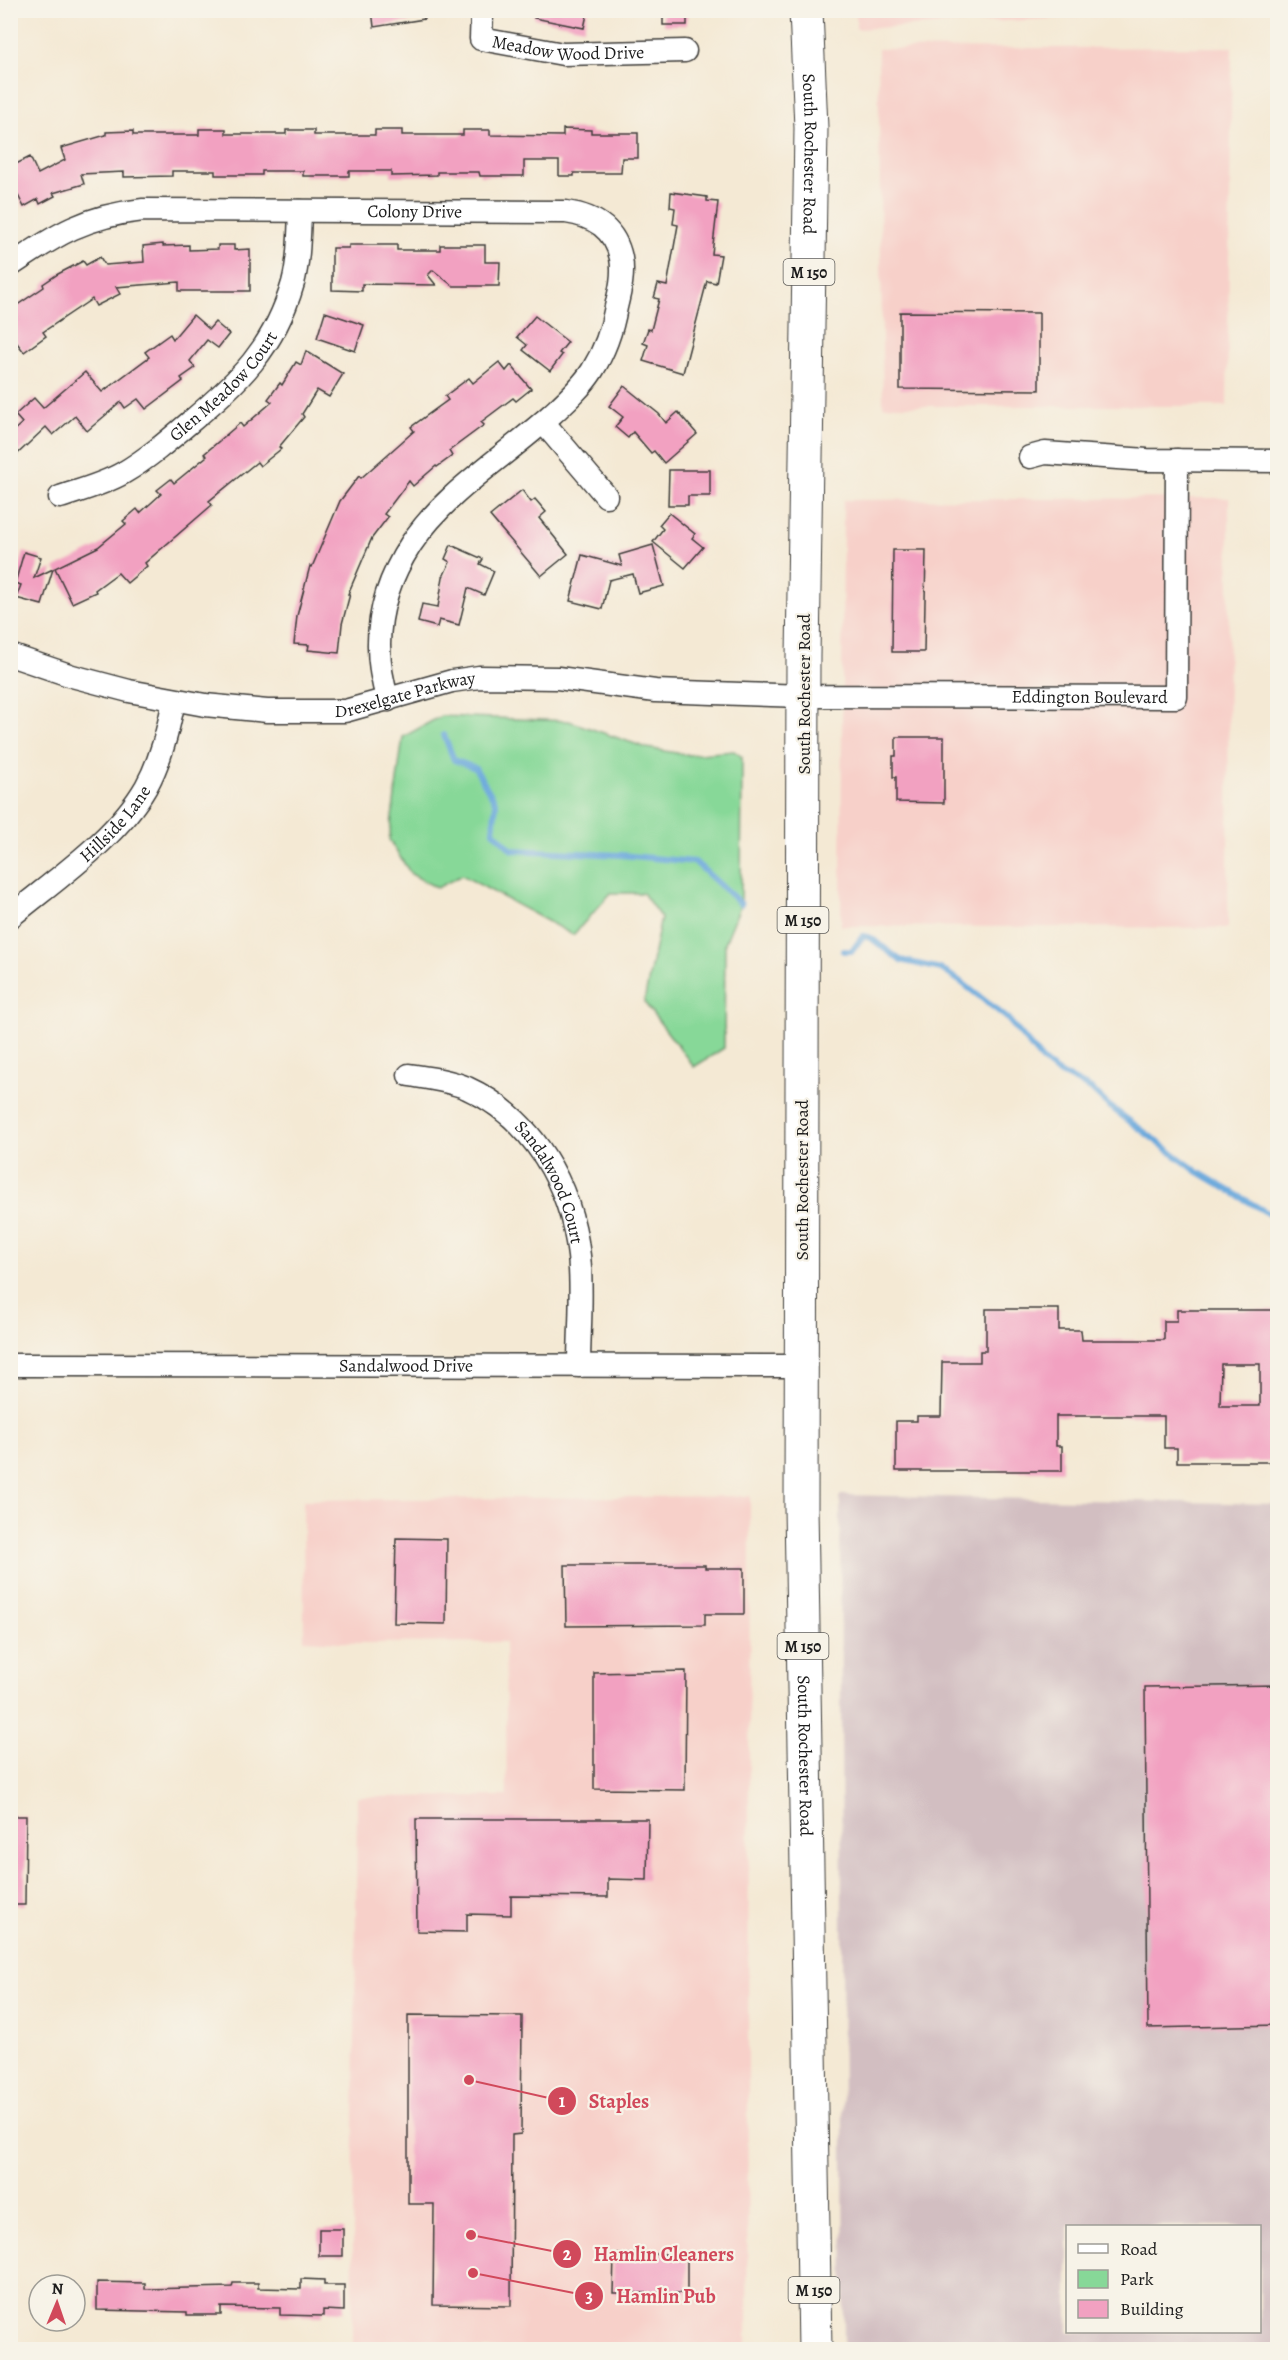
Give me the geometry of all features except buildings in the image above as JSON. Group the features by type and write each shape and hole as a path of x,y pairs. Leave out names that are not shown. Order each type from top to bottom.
{"main road":[{"name":"South Rochester Road","path":"806,10 811,128 803,696 801,1507 815,2349"}],"street":[{"name":"Meadow Wood Drive","path":"483,10 481,39 563,54 685,51"},
{"name":"Colony Drive","path":"10,266 52,237 76,225 120,213 143,210 566,212 586,215 601,224 613,237 619,249 622,271 614,321 592,371 570,398 445,503 427,521 400,561 386,595 379,632 378,662 388,700"},
{"name":"Glen Meadow Court","path":"60,497 100,484 144,459 226,392 258,359 270,338 293,282 298,254 300,211"},
{"path":"543,422 606,496"},
{"path":"1030,457 1045,453 1177,460 1278,461"},
{"name":"Eddington Boulevard","path":"803,696 1176,697 1177,460"},
{"name":"Drexelgate Parkway","path":"10,655 72,676 174,700 245,709 311,713 345,711 452,681 488,677 558,678 655,691 803,696"},
{"name":"Hillside Lane","path":"10,917 103,839 134,805 157,765 166,738 174,700"},
{"name":"Sandalwood Court","path":"409,1075 449,1082 490,1100 524,1129 553,1169 570,1207 579,1256 579,1366"},
{"name":"Sandalwood Drive","path":"10,1365 802,1366"}],"shaded area":[{"path":"856,10 1197,10 1197,11 856,29"},
{"path":"1232,47 1227,406 883,406 878,49"},
{"path":"1229,498 1228,928 841,926 843,500"},
{"path":"840,1495 1277,1504 1277,2349 844,2349"},
{"path":"750,1496 747,2349 352,2349 357,1797 507,1796 505,1642 359,1643 304,1640 303,1500"}],"green space":[{"path":"441,716 569,721 647,748 688,755 734,751 742,757 741,904 725,943 724,1048 694,1067 644,1002 661,918 643,893 611,893 573,935 462,875 437,888 411,874 389,840 403,737"}],"waterway":[{"path":"444,735 454,760 475,768 496,803 493,831 512,850 621,855 695,862 741,904"},
{"path":"844,951 852,951 863,936 871,938 900,960 941,969 1007,1018 1042,1060 1055,1071 1091,1089 1108,1105 1198,1172 1278,1219"}],"place":[{"name":"Staples","path":"469,2080"},
{"name":"Hamlin Cleaners","path":"471,2235"},
{"name":"Hamlin Pub","path":"473,2273"}]}
